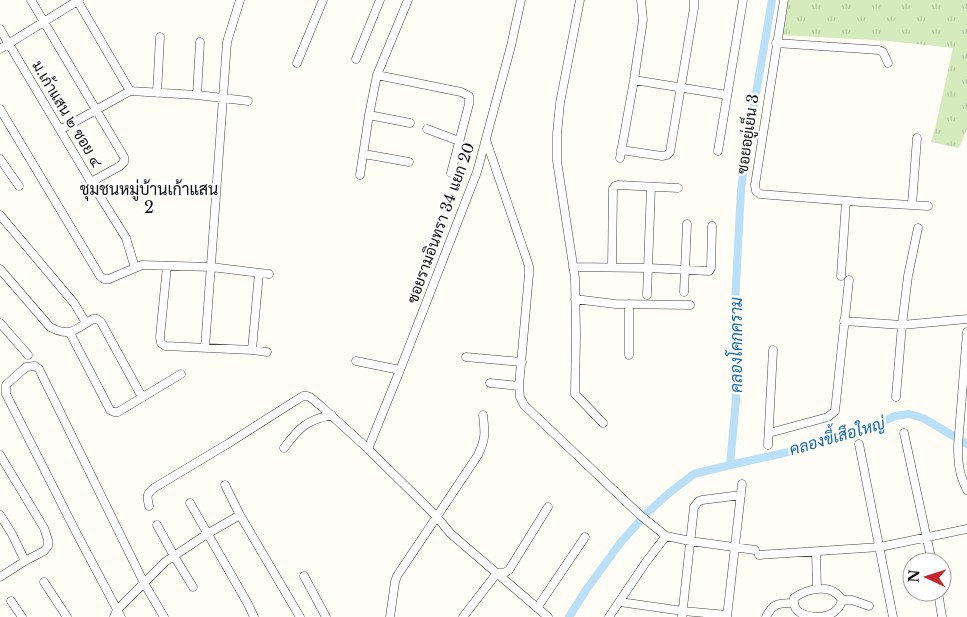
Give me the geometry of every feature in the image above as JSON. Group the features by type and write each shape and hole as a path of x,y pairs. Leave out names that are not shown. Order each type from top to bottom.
{"street":[{"path":"31,0 124,157 124,162 120,166 90,182"},
{"path":"0,49 78,0 130,91"},
{"path":"205,348 227,42 240,0"},
{"path":"296,63 323,0"},
{"path":"356,59 380,0"},
{"path":"360,175 377,75 408,0"},
{"name":"ซอยรามอินทรา 34 แยก 20","path":"368,449 477,172 511,46 521,0"},
{"path":"580,0 560,103 557,161 573,267 576,394 603,423"},
{"path":"641,0 643,20 621,154 662,156 670,152 694,0"},
{"path":"718,151 743,0"},
{"name":"ซอยอยู่เย็น 3","path":"784,0 755,185 756,191 760,194 928,206"},
{"name":"ม.เก้าแสน ๒ ซอย ๔","path":"0,29 90,182 126,238 135,268"},
{"path":"157,93 160,37"},
{"path":"198,95 200,42"},
{"path":"776,43 879,50 883,52 888,63"},
{"path":"377,75 466,93 469,96 469,104 451,173"},
{"path":"634,80 727,95"},
{"path":"60,130 130,91 198,95 248,101"},
{"path":"0,108 100,276 104,279 109,279 142,265 212,267 269,274"},
{"path":"369,115 410,123"},
{"path":"427,129 460,140"},
{"path":"912,205 917,138"},
{"path":"486,140 529,266 519,386 520,397 524,405 643,517 666,536 757,552 816,552 880,547 967,528"},
{"path":"364,154 409,162"},
{"path":"0,159 19,186"},
{"path":"612,267 613,189 615,186 678,188"},
{"path":"647,295 652,187"},
{"path":"841,276 846,201"},
{"path":"0,215 74,303 86,323"},
{"path":"684,292 687,224"},
{"path":"573,267 708,271 710,269 712,226"},
{"path":"896,398 908,276 918,228"},
{"path":"167,266 161,343 165,346 267,352"},
{"path":"0,270 50,327 58,331 70,333 93,319 101,322 142,397"},
{"path":"252,350 259,273"},
{"path":"769,433 828,416 836,411 849,280"},
{"path":"575,299 615,304 690,305"},
{"path":"629,304 629,355"},
{"path":"844,321 902,325 967,319"},
{"path":"0,323 28,355"},
{"path":"967,332 958,434 958,465 967,490"},
{"path":"70,333 110,410 114,412 118,412 181,374"},
{"path":"768,445 773,350"},
{"path":"466,357 522,362"},
{"path":"356,362 400,370"},
{"path":"164,617 144,584 39,369 35,366 26,367 6,385 6,394 117,615 144,584 165,562 240,514"},
{"path":"490,383 519,386"},
{"path":"149,506 147,497 154,488 303,396 310,397 368,449 436,516 451,534 548,617"},
{"path":"284,448 305,424 332,415"},
{"path":"390,617 397,576 483,445 485,436 483,415"},
{"path":"904,433 930,552"},
{"path":"859,444 893,617"},
{"path":"0,455 44,528 48,540 48,546 44,551 0,577"},
{"path":"620,602 682,614 727,616 742,484"},
{"path":"225,485 300,617"},
{"path":"682,614 693,511 699,501 708,498 741,495"},
{"path":"190,503 254,617"},
{"path":"497,573 504,573 509,570 548,507"},
{"path":"0,515 25,561"},
{"path":"157,525 193,587"},
{"path":"609,617 666,536"},
{"path":"537,608 585,537"},
{"path":"816,552 817,589"},
{"path":"463,617 497,573"},
{"path":"304,576 326,617"},
{"path":"44,582 67,617"},
{"path":"817,589 833,591 842,600 834,613 818,617 800,613 795,608 794,603 794,598 800,594 817,589"},
{"path":"842,600 852,600 869,606"},
{"path":"11,601 22,617"},
{"path":"940,602 942,617"},
{"path":"766,617 776,605 794,603"}],"green space":[{"path":"789,0 967,0 967,129 959,148 931,142 953,48 889,41 782,35"}],"waterway":[{"name":"คลองโคกคราม","path":"730,465 736,400 734,323 741,190 772,0"},
{"name":"คลองขี้เสือใหญ่","path":"569,617 621,542 647,513 694,474 853,435 895,416 909,414 923,418 967,444"}],"district":[{"name":"ชุมชนหมู่บ้านเก้าแสน 2","path":"149,198"}]}
